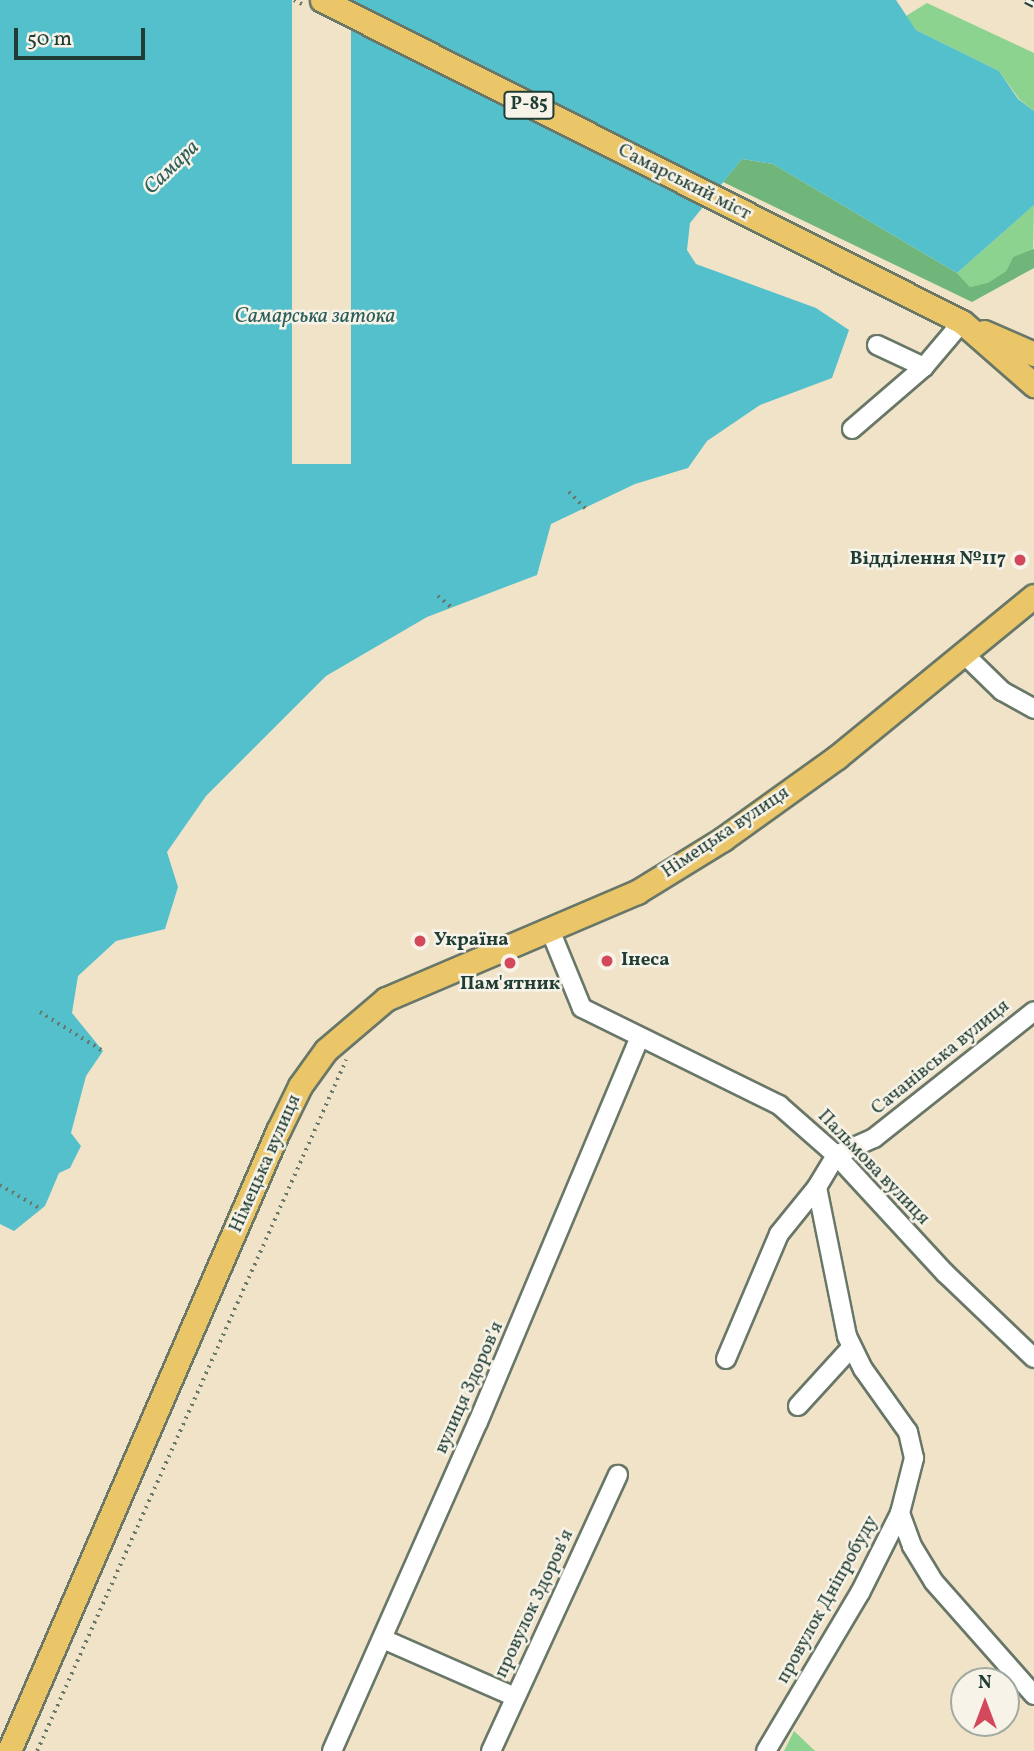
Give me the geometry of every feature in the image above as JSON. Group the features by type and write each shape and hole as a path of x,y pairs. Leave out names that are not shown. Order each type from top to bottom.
{"main road":[{"name":"Самарський міст","path":"322,0 962,322 1034,385"},
{"path":"962,322 1034,354"},
{"name":"Німецька вулиця","path":"9,1751 300,1086 326,1050 387,999 637,891 723,839 837,757 1034,596"}],"street":[{"path":"852,429 924,368 962,322"},
{"path":"877,345 924,368"},
{"path":"964,654 1002,691 1034,709"},
{"name":"Пальмова вулиця","path":"550,930 582,1008 639,1039 779,1105 836,1155 944,1273 1034,1358"},
{"name":"Сачанівська вулиця","path":"836,1155 874,1138 1034,1011"},
{"name":"вулиця Здоровʼя","path":"332,1751 383,1639 639,1039"},
{"path":"726,1359 779,1234 817,1188 836,1155"},
{"name":"провулок Дніпробуду","path":"766,1751 860,1593 900,1513 914,1458 908,1432 851,1348 817,1188"},
{"path":"798,1406 851,1348"},
{"name":"провулок Здоровʼя","path":"491,1751 618,1475"},
{"path":"900,1513 912,1546 934,1582 1034,1695"},
{"path":"383,1639 515,1697"}],"path":[{"path":"569,492 586,509"},
{"path":"438,596 451,607"},
{"path":"40,1012 103,1051"},
{"path":"37,1751 245,1278 348,1058"},
{"path":"0,1185 41,1209"}],"green space":[{"path":"927,3 1034,53 1034,111 1019,99 999,71 916,30 906,16"},
{"path":"742,159 773,164 957,273 970,287 988,283 1006,271 1013,257 1034,249 1034,268 972,302 723,182"},
{"path":"1034,205 1033,251 1013,257 1006,271 988,284 970,287 957,273"},
{"path":"794,1731 815,1751 784,1751"}],"water":[{"name":"Самарська затока","path":"0,0 896,0 916,30 999,71 1018,99 1034,111 1034,205 957,273 773,164 742,159 690,223 687,250 696,264 816,308 849,330 832,378 760,405 707,441 688,468 635,484 551,524 537,575 427,617 326,676 206,796 167,852 178,887 165,929 116,941 78,976 72,1013 103,1051 86,1076 71,1133 81,1146 70,1168 59,1173 45,1206 14,1231 0,1224"}],"pier":[{"path":"292,0 351,0 351,464 292,464"}],"railway":[{"path":"1026,0 1034,4"}],"place":[{"name":"Відділення №117","path":"1020,560"},
{"name":"Україна","path":"420,941"},
{"name":"Інеса","path":"607,961"},
{"name":"Пам'ятник","path":"510,963"}],"water label":[{"name":"Самара","path":"172,168"}]}
